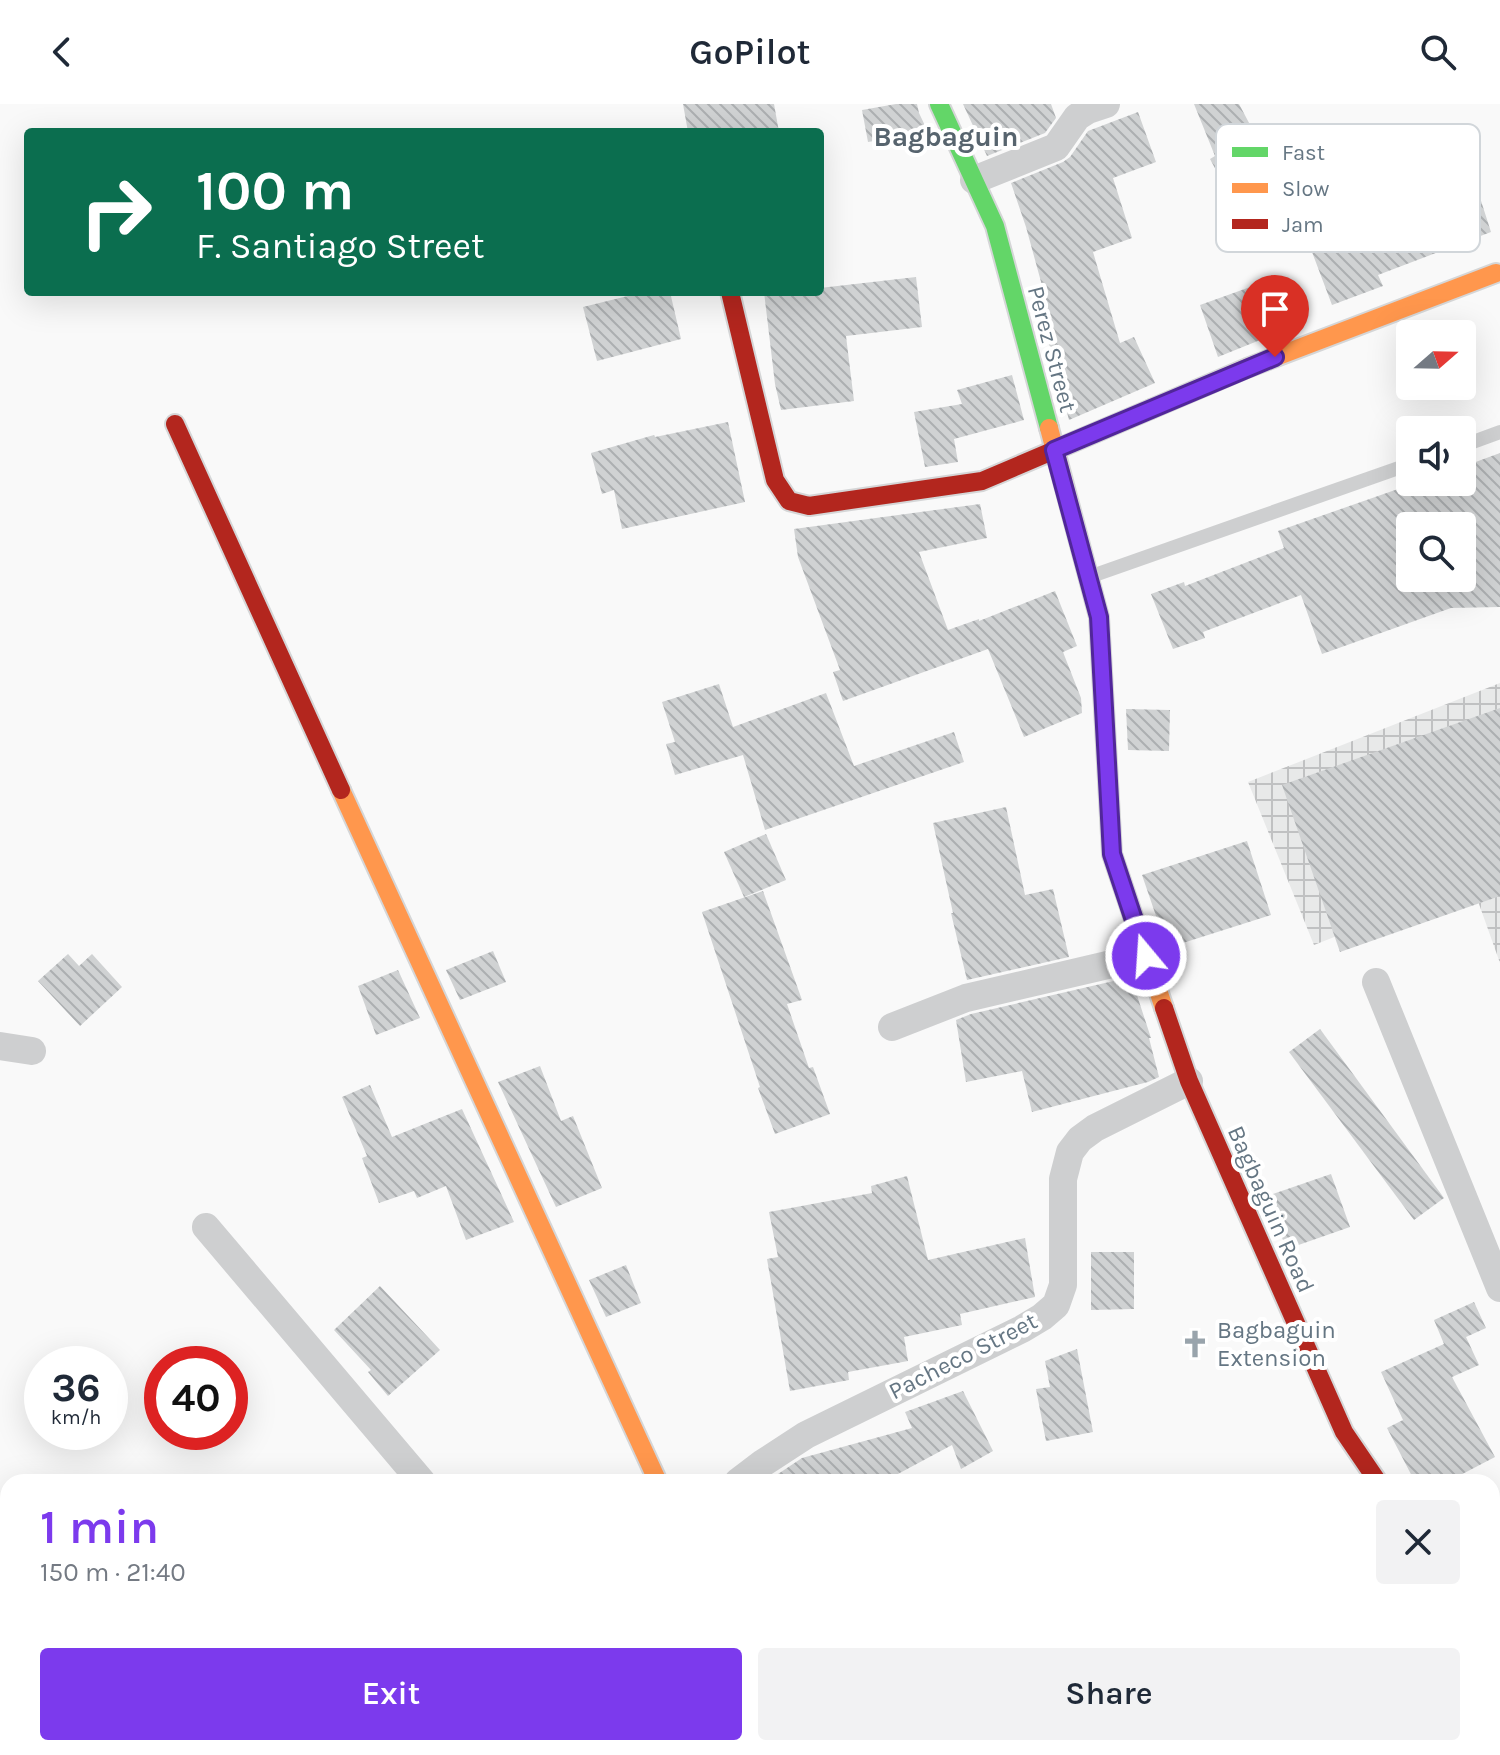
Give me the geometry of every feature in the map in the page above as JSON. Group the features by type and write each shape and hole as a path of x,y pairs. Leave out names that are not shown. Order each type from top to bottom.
{"street":[{"name":"Perez Street","path":"939,104 995,226 1089,577 1099,617 1112,854 1189,1081"},
{"path":"974,180 1056,147 1077,117 1106,104"},
{"path":"731,296 775,480 789,501 809,506 982,481 1247,368 1496,273"},
{"path":"175,424 654,1474"},
{"path":"892,1027 966,998 1146,956"},
{"path":"1376,982 1500,1288"},
{"path":"0,1046 32,1051"},
{"name":"Bagbaguin Road","path":"1189,1081 1344,1432 1371,1474"},
{"name":"Pacheco Street","path":"749,1474 806,1435 1022,1329 1056,1305 1063,1285 1063,1179 1070,1152 1080,1139 1095,1128 1189,1081"},
{"path":"206,1227 415,1474"}],"lane":[{"path":"1476,441 1500,432"},
{"path":"1089,577 1396,469"}],"shaded area":[{"path":"1500,683 1500,963 1479,904 1476,881 1314,945 1248,782"}],"building":[{"path":"683,104 774,104 778,128 687,128"},
{"path":"917,104 928,132 868,142 862,110"},
{"path":"963,104 1051,104 1056,118 1045,133 987,156"},
{"path":"1194,104 1239,104 1250,124 1216,124 1216,170 1210,159 1215,156"},
{"path":"1138,112 1156,162 1113,178 1132,238 1093,252 1120,343 1134,337 1155,383 1069,420 1038,302 1046,300 1011,183 1063,162 1088,131"},
{"path":"1480,198 1491,232 1480,236"},
{"path":"1312,252 1438,252 1378,275 1383,286 1332,305"},
{"path":"916,277 922,327 846,336 854,401 781,410 764,296 824,296 824,288"},
{"path":"1253,286 1270,336 1218,357 1200,305"},
{"path":"628,296 671,296 681,339 597,361 583,307"},
{"path":"1012,375 1024,420 954,439 958,462 925,467 914,412 962,404 957,390"},
{"path":"728,422 745,502 622,529 614,490 602,494 591,453 654,435"},
{"path":"1500,453 1500,607 1451,608 1322,654 1301,595 1203,632 1205,638 1173,649 1151,594 1184,582 1185,586 1284,548 1278,531 1396,490 1396,496 1476,496 1476,462"},
{"path":"980,504 987,538 919,552 948,630 1055,591 1077,646 1063,652 1081,698 1082,713 1024,737 988,649 843,701 833,672 840,670 798,557 794,529"},
{"path":"719,684 733,727 826,693 854,766 954,732 964,762 765,830 743,755 675,775 666,744 675,742 662,702"},
{"path":"1500,708 1500,896 1340,952 1282,785"},
{"path":"1126,709 1170,710 1169,751 1128,750"},
{"path":"1006,807 1025,895 1053,889 1069,957 967,980 933,823"},
{"path":"766,834 786,880 744,897 724,852"},
{"path":"1247,841 1271,915 1167,948 1142,875"},
{"path":"763,891 802,1000 787,1004 809,1068 813,1067 830,1114 775,1134 702,912"},
{"path":"493,951 506,982 460,1000 446,970"},
{"path":"68,954 79,966 92,954 122,987 80,1026 38,981"},
{"path":"398,970 420,1018 376,1035 358,986"},
{"path":"1131,977 1151,1038 1159,1077 1032,1112 1022,1071 966,1082 956,1020"},
{"path":"1320,1029 1444,1198 1414,1220 1289,1052"},
{"path":"540,1066 561,1121 573,1116 602,1188 556,1207 498,1082"},
{"path":"370,1085 392,1137 462,1109 514,1222 466,1240 446,1186 417,1198 414,1191 379,1203 362,1158 367,1156 342,1097"},
{"path":"1331,1174 1350,1227 1287,1249 1264,1197"},
{"path":"907,1176 928,1260 1025,1238 1035,1297 960,1314 962,1325 904,1337 908,1361 848,1372 849,1380 790,1391 767,1259 778,1257 769,1212 872,1193 871,1186"},
{"path":"1091,1252 1134,1252 1134,1309 1091,1310"},
{"path":"626,1265 641,1303 606,1317 589,1280"},
{"path":"380,1286 440,1350 388,1396 368,1372 371,1370 334,1330"},
{"path":"1474,1302 1486,1328 1466,1337 1479,1365 1452,1377 1495,1457 1462,1474 1411,1474 1387,1428 1403,1420 1381,1372 1444,1344 1434,1320"},
{"path":"1077,1349 1093,1432 1046,1441 1036,1389 1050,1387 1045,1361"},
{"path":"963,1391 993,1451 961,1469 952,1445 898,1474 778,1474 802,1458 912,1428 905,1412"}],"traffic: fast":[{"path":"939,104 995,226 1049,428"}],"traffic: slow":[{"path":"1151,409 1247,368 1496,273"},
{"path":"1049,428 1099,617 1112,854 1164,1008"},
{"path":"341,790 654,1474"}],"traffic: jam":[{"path":"731,296 775,480 789,501 809,506 982,481 1151,409"},
{"path":"175,424 341,790"},
{"path":"1164,1008 1189,1081 1344,1432 1373,1474"}],"place":[{"name":"Bagbaguin Extension","path":"1195,1344"}],"district":[{"name":"Bagbaguin","path":"946,136"}],"route":[{"path":"1146,956 1112,854 1099,617 1054,450 1275,357"}]}
